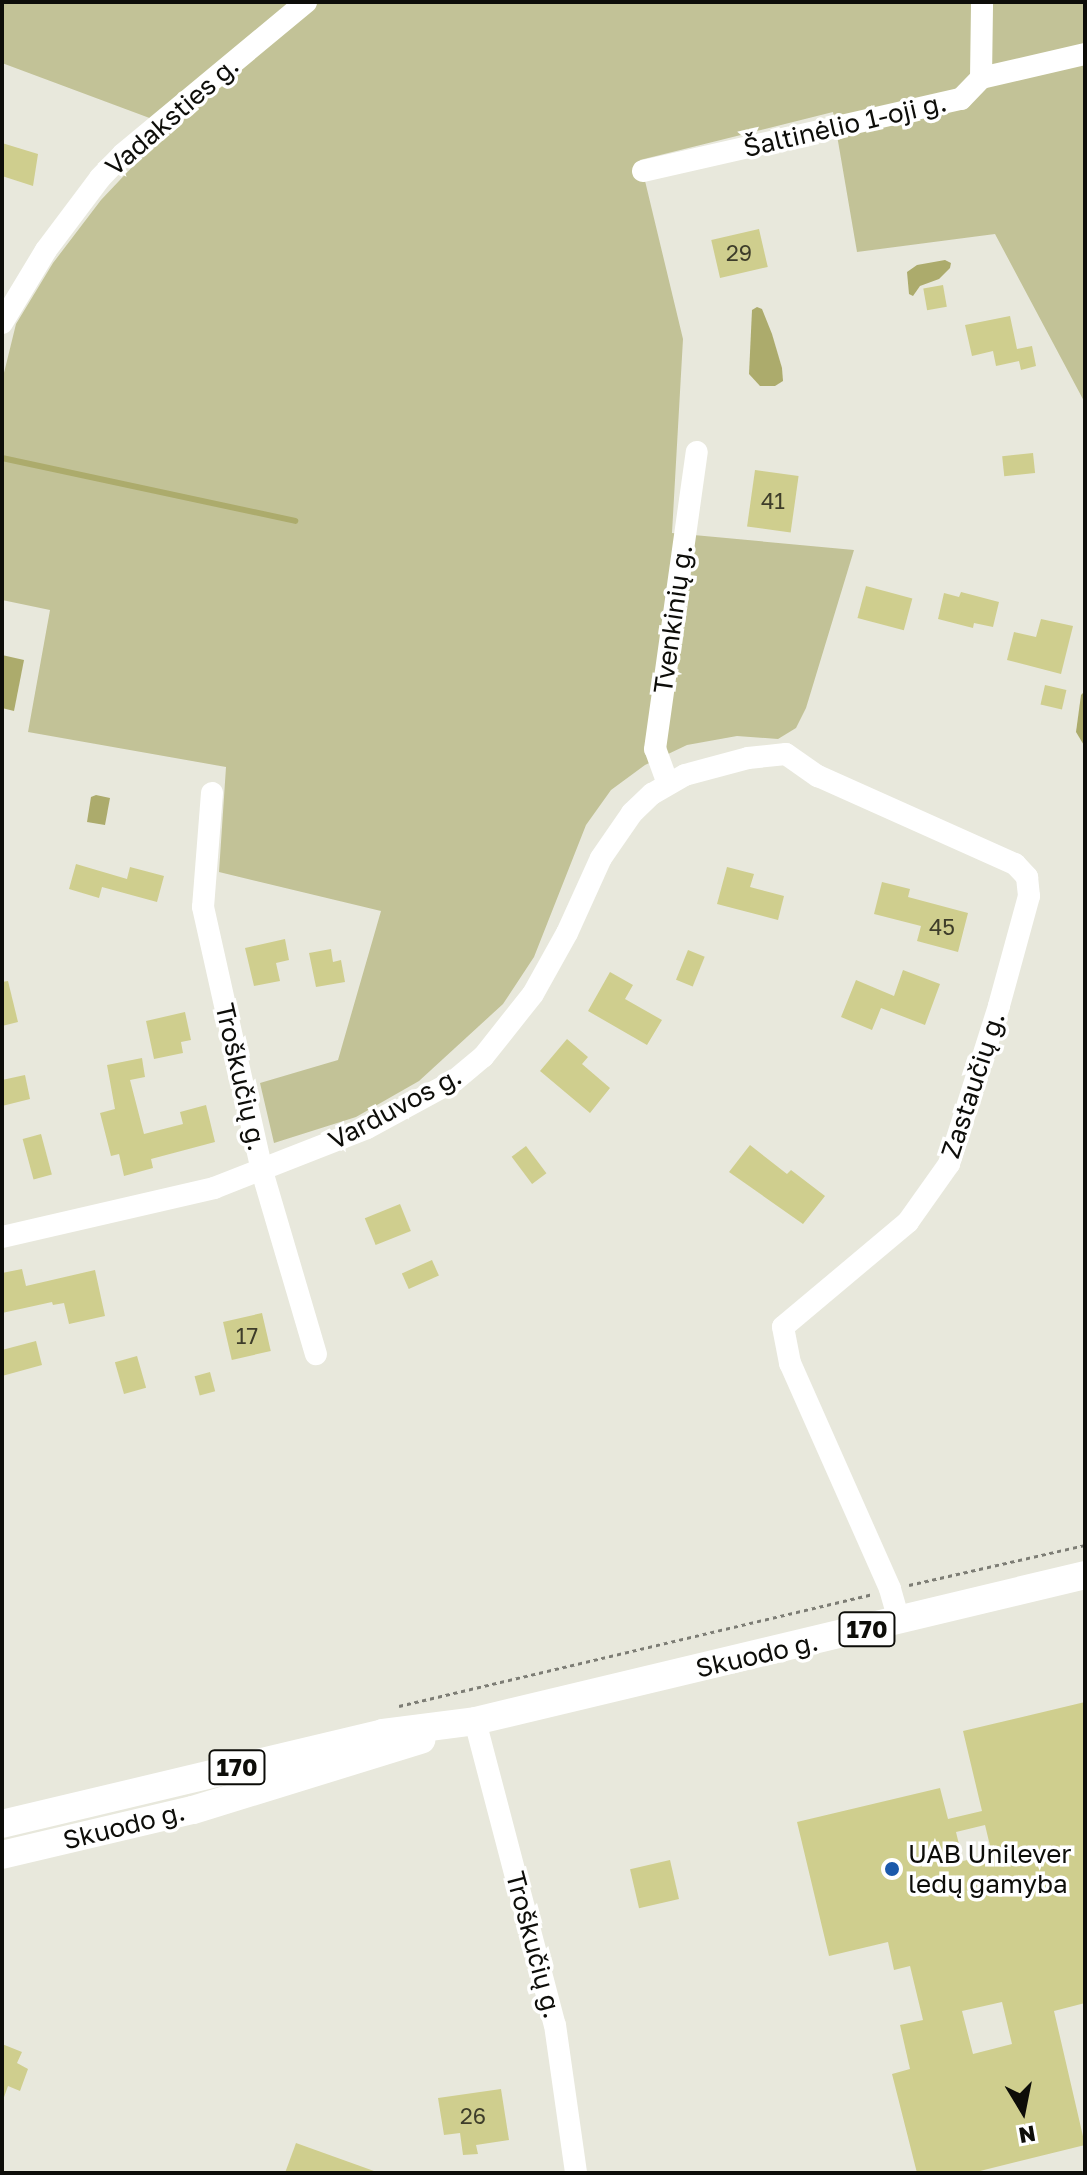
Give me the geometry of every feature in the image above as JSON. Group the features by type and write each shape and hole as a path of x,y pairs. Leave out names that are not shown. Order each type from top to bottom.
{"main road":[{"name":"Skuodo g.","path":"2,1824 383,1733 475,1721 1085,1575"},
{"name":"Skuodo g.","path":"2,1855 193,1810 387,1752 475,1721"}],"street":[{"name":"Vadaksties g.","path":"2,323 46,250 100,178 123,154 306,2"},
{"path":"981,78 982,2"},
{"name":"Šaltinėlio 1-oji g.","path":"643,171 961,99 981,78 1085,54"},
{"name":"Tvenkinių g.","path":"668,784 655,749 697,452"},
{"name":"Varduvos g.","path":"2,1237 169,1201 262,1171 367,1128 420,1101 483,1057 552,964 616,833 632,813 668,784 717,765 786,754"},
{"name":"Zastaučių g.","path":"786,754 818,776 1015,864 1027,877 1029,896 999,1006 949,1164 908,1222 783,1327 790,1363 890,1589 899,1621"},
{"name":"Troškučių g.","path":"212,793 203,907 262,1171 316,1354"},
{"name":"Troškučių g.","path":"475,1721 555,2025 576,2173"}],"path":[{"path":"385,1709 1085,1545"}],"green space":[{"path":"2,2 1085,2 1085,403 995,234 857,252 833,112 640,160 683,339 672,533 854,550 806,708 796,728 778,739 737,736 687,745 645,765 611,790 586,825 534,957 503,1004 419,1081 356,1117 274,1143 260,1083 338,1060 381,911 219,872 226,767 28,732 50,610 2,600 2,381 16,324 53,263 101,200 171,126 2,63"}],"shaded area":[{"path":"945,260 951,263 950,268 939,279 920,286 913,296 909,294 907,272 917,265"},
{"path":"757,307 762,309 782,368 783,381 775,386 760,386 749,374 752,310"},
{"path":"2,655 24,660 14,711 2,708"},
{"path":"1085,691 1085,747 1076,732 1081,695"},
{"path":"91,797 110,798 105,825 87,822"}],"building":[{"path":"2,143 38,154 33,186 2,176"},
{"path":"759,229 768,267 720,278 711,240"},
{"path":"943,285 947,307 927,310 923,288"},
{"path":"1010,316 1017,349 1032,346 1036,366 1021,370 1019,361 996,366 993,351 972,356 965,325"},
{"path":"1033,453 1035,473 1004,476 1002,456"},
{"path":"755,470 799,476 791,533 747,526"},
{"path":"866,586 912,598 904,630 857,618"},
{"path":"961,592 999,602 993,627 974,623 973,628 938,619 944,593 959,597"},
{"path":"1041,619 1073,626 1061,674 1007,660 1014,632 1036,637"},
{"path":"1045,685 1066,690 1062,709 1041,704"},
{"path":"76,864 127,879 130,867 164,876 157,902 102,887 99,898 69,889"},
{"path":"727,867 754,874 750,887 784,896 778,920 717,904"},
{"path":"882,882 910,889 908,897 968,913 958,952 917,941 921,926 874,914"},
{"path":"285,939 289,960 276,963 280,981 254,986 245,948"},
{"path":"331,949 333,962 341,960 345,982 316,987 309,953"},
{"path":"688,950 705,957 693,986 676,980"},
{"path":"903,970 940,984 925,1025 881,1008 872,1030 841,1017 856,980 894,996"},
{"path":"610,972 633,985 625,999 662,1020 647,1045 588,1011"},
{"path":"8,981 18,1022 2,1026 2,982"},
{"path":"185,1012 191,1040 181,1042 183,1053 154,1059 146,1021"},
{"path":"567,1039 588,1057 582,1064 610,1088 590,1113 540,1071"},
{"path":"142,1058 145,1077 130,1080 144,1134 183,1124 180,1112 206,1105 215,1142 151,1159 153,1168 124,1176 119,1154 111,1156 100,1113 115,1109 107,1065"},
{"path":"25,1075 30,1099 2,1106 2,1080"},
{"path":"41,1134 52,1175 34,1179 23,1139"},
{"path":"750,1145 787,1174 791,1170 825,1196 803,1224 729,1172"},
{"path":"526,1146 546,1173 532,1184 512,1157"},
{"path":"400,1204 411,1231 376,1245 365,1218"},
{"path":"432,1260 439,1276 409,1289 402,1273"},
{"path":"22,1269 26,1286 95,1270 105,1316 69,1324 64,1303 53,1305 52,1302 2,1313 2,1273"},
{"path":"262,1313 271,1351 232,1360 223,1322"},
{"path":"36,1341 42,1365 2,1376 2,1350"},
{"path":"137,1356 146,1388 124,1394 115,1362"},
{"path":"210,1372 215,1391 200,1395 195,1376"},
{"name":"UAB Unilever ledų gamyba","path":"1085,1702 1085,2003 1054,2011 1085,2145 972,2173 917,2173 892,2074 910,2069 900,2025 923,2020 910,1966 894,1970 888,1942 829,1956 797,1822 940,1788 948,1819 982,1811 963,1731","holes":["985,1825 992,1854 963,1861 956,1832","1002,2002 1012,2044 973,2054 962,2011"]},
{"path":"670,1860 679,1899 639,1908 630,1869"},
{"path":"2,2044 22,2052 17,2063 28,2069 20,2091 8,2086 3,2100"},
{"path":"501,2089 509,2140 476,2145 478,2154 463,2155 460,2133 444,2135 438,2098"},
{"path":"296,2143 374,2171 374,2173 285,2173"}],"waterway":[{"path":"2,458 295,521"}],"place":[{"name":"UAB Unilever ledų gamyba","path":"892,1869"}]}
